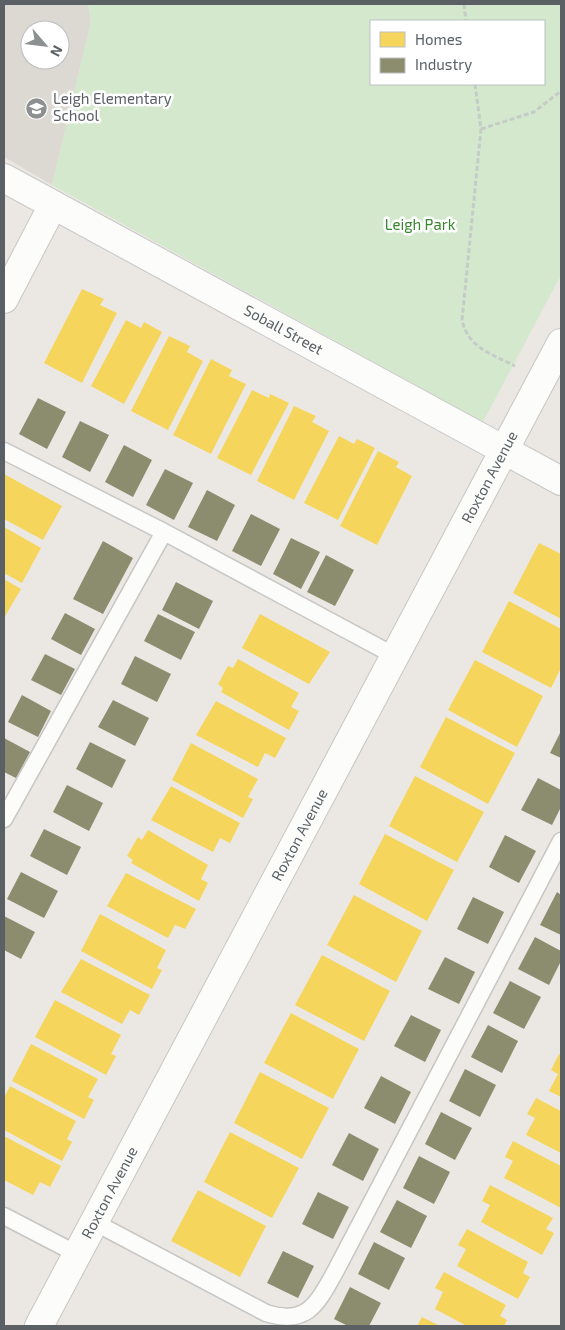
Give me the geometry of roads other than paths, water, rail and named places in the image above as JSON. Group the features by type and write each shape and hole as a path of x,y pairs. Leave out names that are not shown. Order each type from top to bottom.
{"street":[{"name":"Soball Street","path":"4,178 561,481"},
{"path":"4,298 53,205"},
{"name":"Roxton Avenue","path":"39,1326 561,342"}],"lane":[{"path":"4,451 164,532 394,656"},
{"path":"4,819 164,532"},
{"path":"94,1222 266,1313 290,1318 312,1308 320,1299 335,1272 561,841"},
{"path":"4,1216 77,1254"}],"place":[{"name":"Leigh Elementary School","path":"37,108"}],"park label":[{"name":"Leigh Park","path":"420,225"}]}
